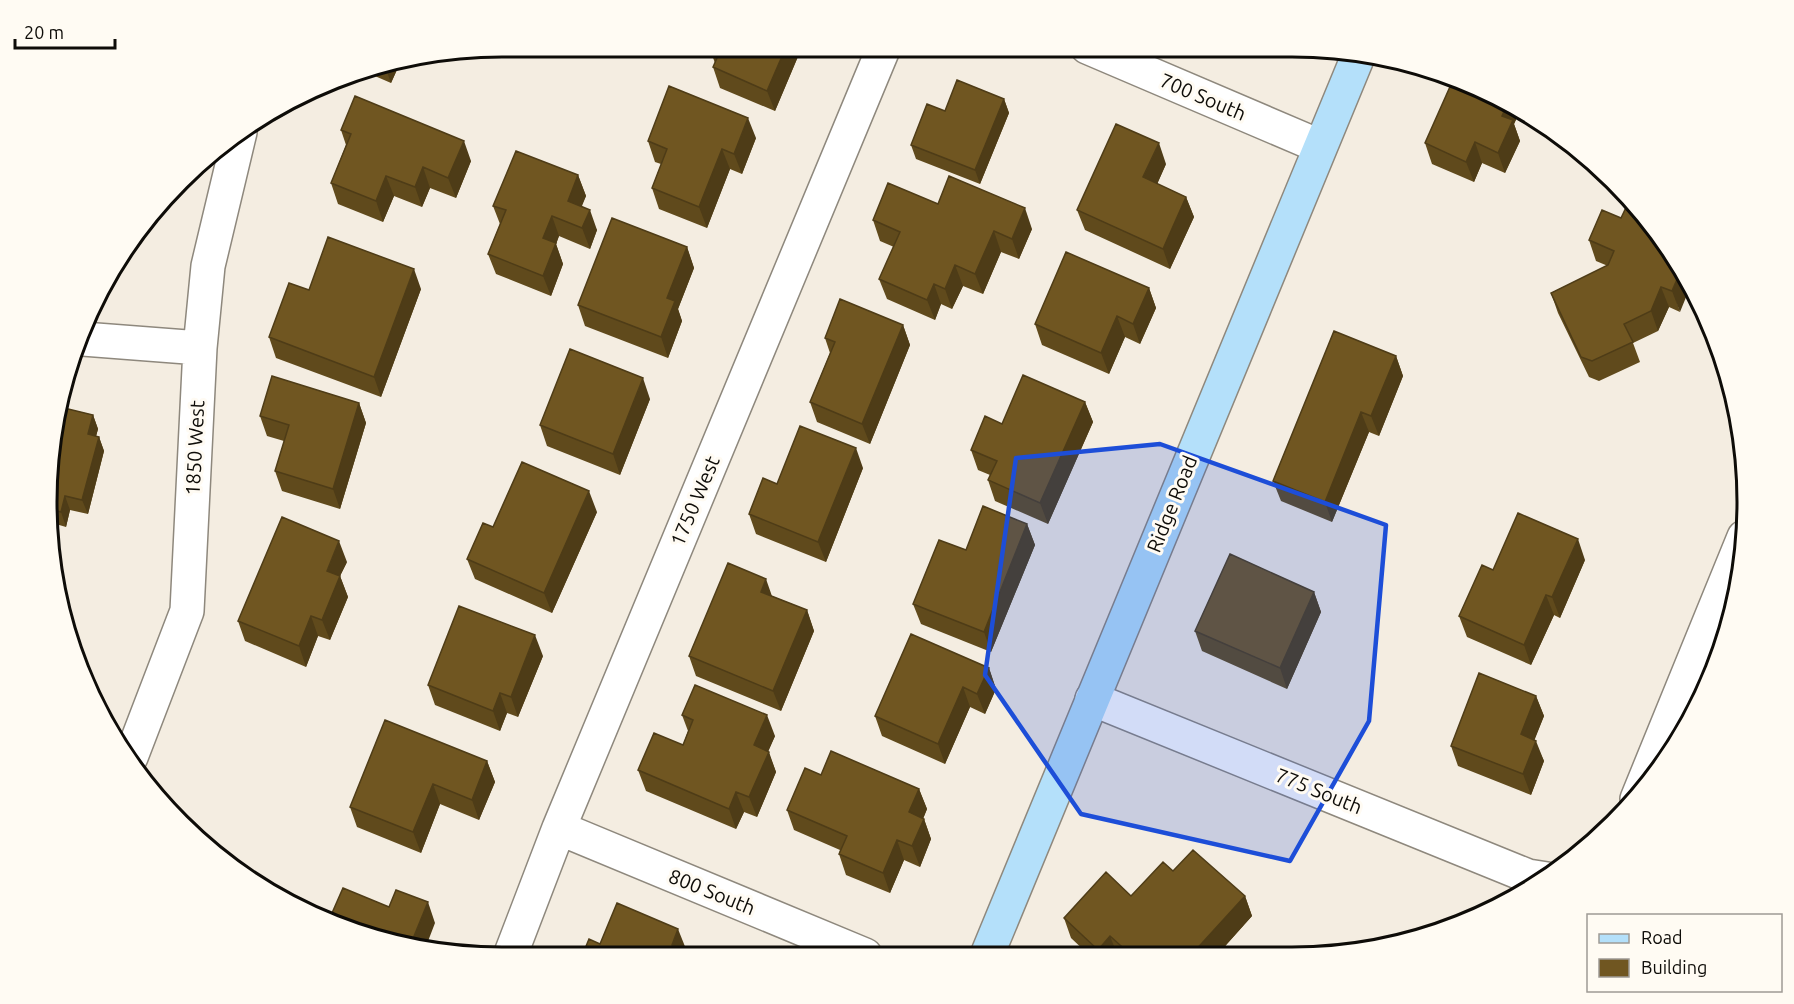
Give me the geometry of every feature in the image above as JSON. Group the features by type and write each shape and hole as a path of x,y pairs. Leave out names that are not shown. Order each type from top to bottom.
{"street":[{"name":"1750 West","path":"513,947 559,828 880,57"},
{"name":"700 South","path":"1110,57 1319,146"},
{"name":"Ridge Road","path":"990,947 1356,62"},
{"name":"1850 West","path":"133,751 187,611 200,348 208,266 237,145"},
{"path":"88,339 200,348"},
{"path":"1651,764 1732,567"},
{"name":"775 South","path":"1092,699 1531,877"},
{"name":"800 South","path":"559,828 846,947"}],"highlighted area":[{"path":"1160,444 1386,525 1369,721 1290,861 1081,814 985,675 1016,458"}],"building":[{"path":"717,57 782,57 767,91 713,67"},
{"path":"957,80 1004,99 975,170 911,145 927,104 945,111"},
{"path":"669,86 748,118 734,154 722,149 699,207 652,188 667,149 648,141"},
{"path":"1450,87 1489,103 1504,111 1502,116 1513,120 1498,153 1475,142 1466,162 1425,143"},
{"path":"355,96 464,141 448,178 423,167 415,187 386,176 376,201 331,183 351,134 341,130"},
{"path":"1116,124 1159,143 1143,177 1186,197 1163,249 1077,210"},
{"path":"516,151 578,175 568,201 590,210 582,228 552,216 543,238 556,243 543,276 488,254 506,210 493,206"},
{"path":"949,176 1025,208 1012,239 994,231 975,274 955,265 945,289 934,284 927,300 879,279 900,232 873,220 888,183 938,204"},
{"path":"1626,208 1662,255 1677,280 1672,291 1661,287 1651,311 1624,324 1633,342 1592,361 1581,357 1551,293 1608,265 1614,251 1589,240 1602,210 1621,218"},
{"path":"612,218 687,247 667,298 675,301 661,337 578,305"},
{"path":"328,237 414,269 374,377 269,337 289,283 309,290"},
{"path":"1066,252 1149,288 1133,324 1117,316 1101,353 1035,324"},
{"path":"840,299 903,325 862,424 810,402 835,342 825,338"},
{"path":"1334,331 1396,356 1371,416 1361,412 1325,502 1273,481"},
{"path":"570,349 643,378 613,454 540,425"},
{"path":"1023,375 1085,402 1040,503 988,480 997,461 971,450 985,416 1002,424"},
{"path":"272,376 359,403 333,489 275,471 289,425 260,416"},
{"path":"67,409 93,415 88,434 99,437 82,500 65,496 61,512 57,511 58,473"},
{"path":"800,426 856,448 818,542 749,514 763,478 777,484"},
{"path":"522,462 589,491 544,593 467,559 483,523 493,527"},
{"path":"983,506 1027,524 984,632 913,604 939,540 966,550"},
{"path":"1518,513 1578,539 1552,597 1546,595 1524,645 1459,616 1482,565 1493,570"},
{"path":"282,517 339,541 327,571 340,576 322,620 311,616 299,646 238,621"},
{"path":"1230,554 1314,592 1280,668 1195,631"},
{"path":"728,563 766,579 761,592 807,610 773,691 689,656"},
{"path":"459,606 535,635 511,697 500,693 493,711 428,685"},
{"path":"911,634 989,668 977,694 963,687 938,744 875,716"},
{"path":"1479,673 1536,696 1521,734 1536,741 1523,774 1451,746"},
{"path":"695,685 767,715 754,745 769,752 749,797 736,792 729,809 638,770 654,733 683,745 693,720 682,715"},
{"path":"385,720 487,761 472,800 433,784 413,832 350,807"},
{"path":"831,751 919,789 909,812 924,819 912,846 897,840 883,873 839,854 847,836 787,810 805,768 821,775"},
{"path":"1193,850 1245,896 1198,947 1122,947 1110,936 1101,947 1095,947 1064,918 1106,872 1131,896 1163,862 1173,871"},
{"path":"343,888 389,907 396,890 428,902 413,938 387,932 332,913"},
{"path":"617,903 678,929 672,945 678,947 586,947 589,939 600,944"}]}
